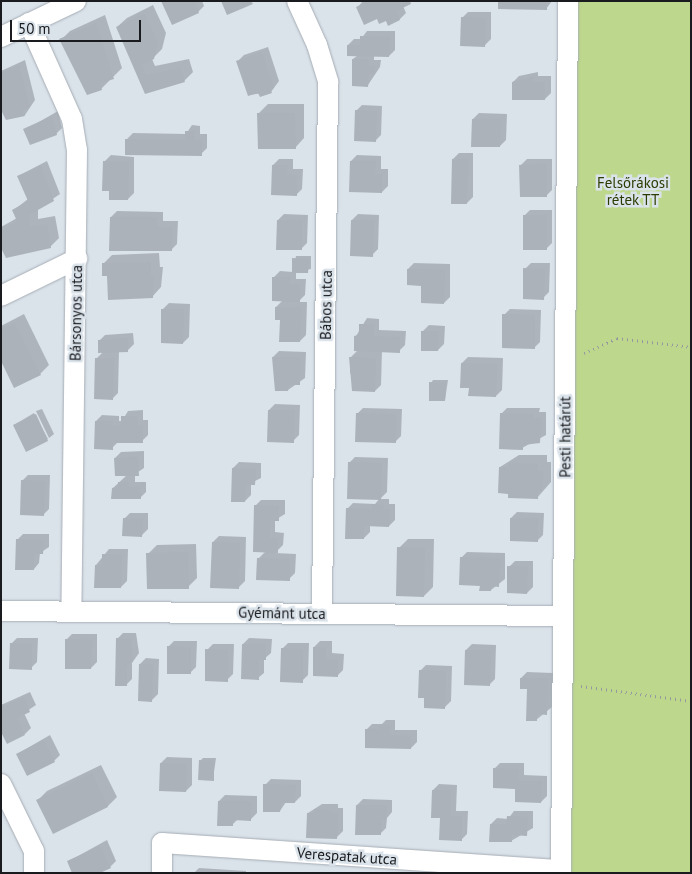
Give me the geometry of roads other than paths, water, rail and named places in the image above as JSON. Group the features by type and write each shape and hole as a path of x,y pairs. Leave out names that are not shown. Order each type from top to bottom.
{"street":[{"path":"1,37 76,1"},
{"name":"Bábos utca","path":"297,1 317,45 328,82 322,614"},
{"name":"Pesti határút","path":"561,871 568,1"},
{"name":"Bársonyos utca","path":"30,23 72,119 77,150 71,612"},
{"path":"1,296 77,259"},
{"name":"Gyémánt utca","path":"1,611 563,616"},
{"path":"1,784 34,851 34,873"},
{"name":"Verespatak utca","path":"162,873 162,844 561,871"}],"park label":[{"name":"Felsőrákosi rétek TT","path":"633,190"}]}
